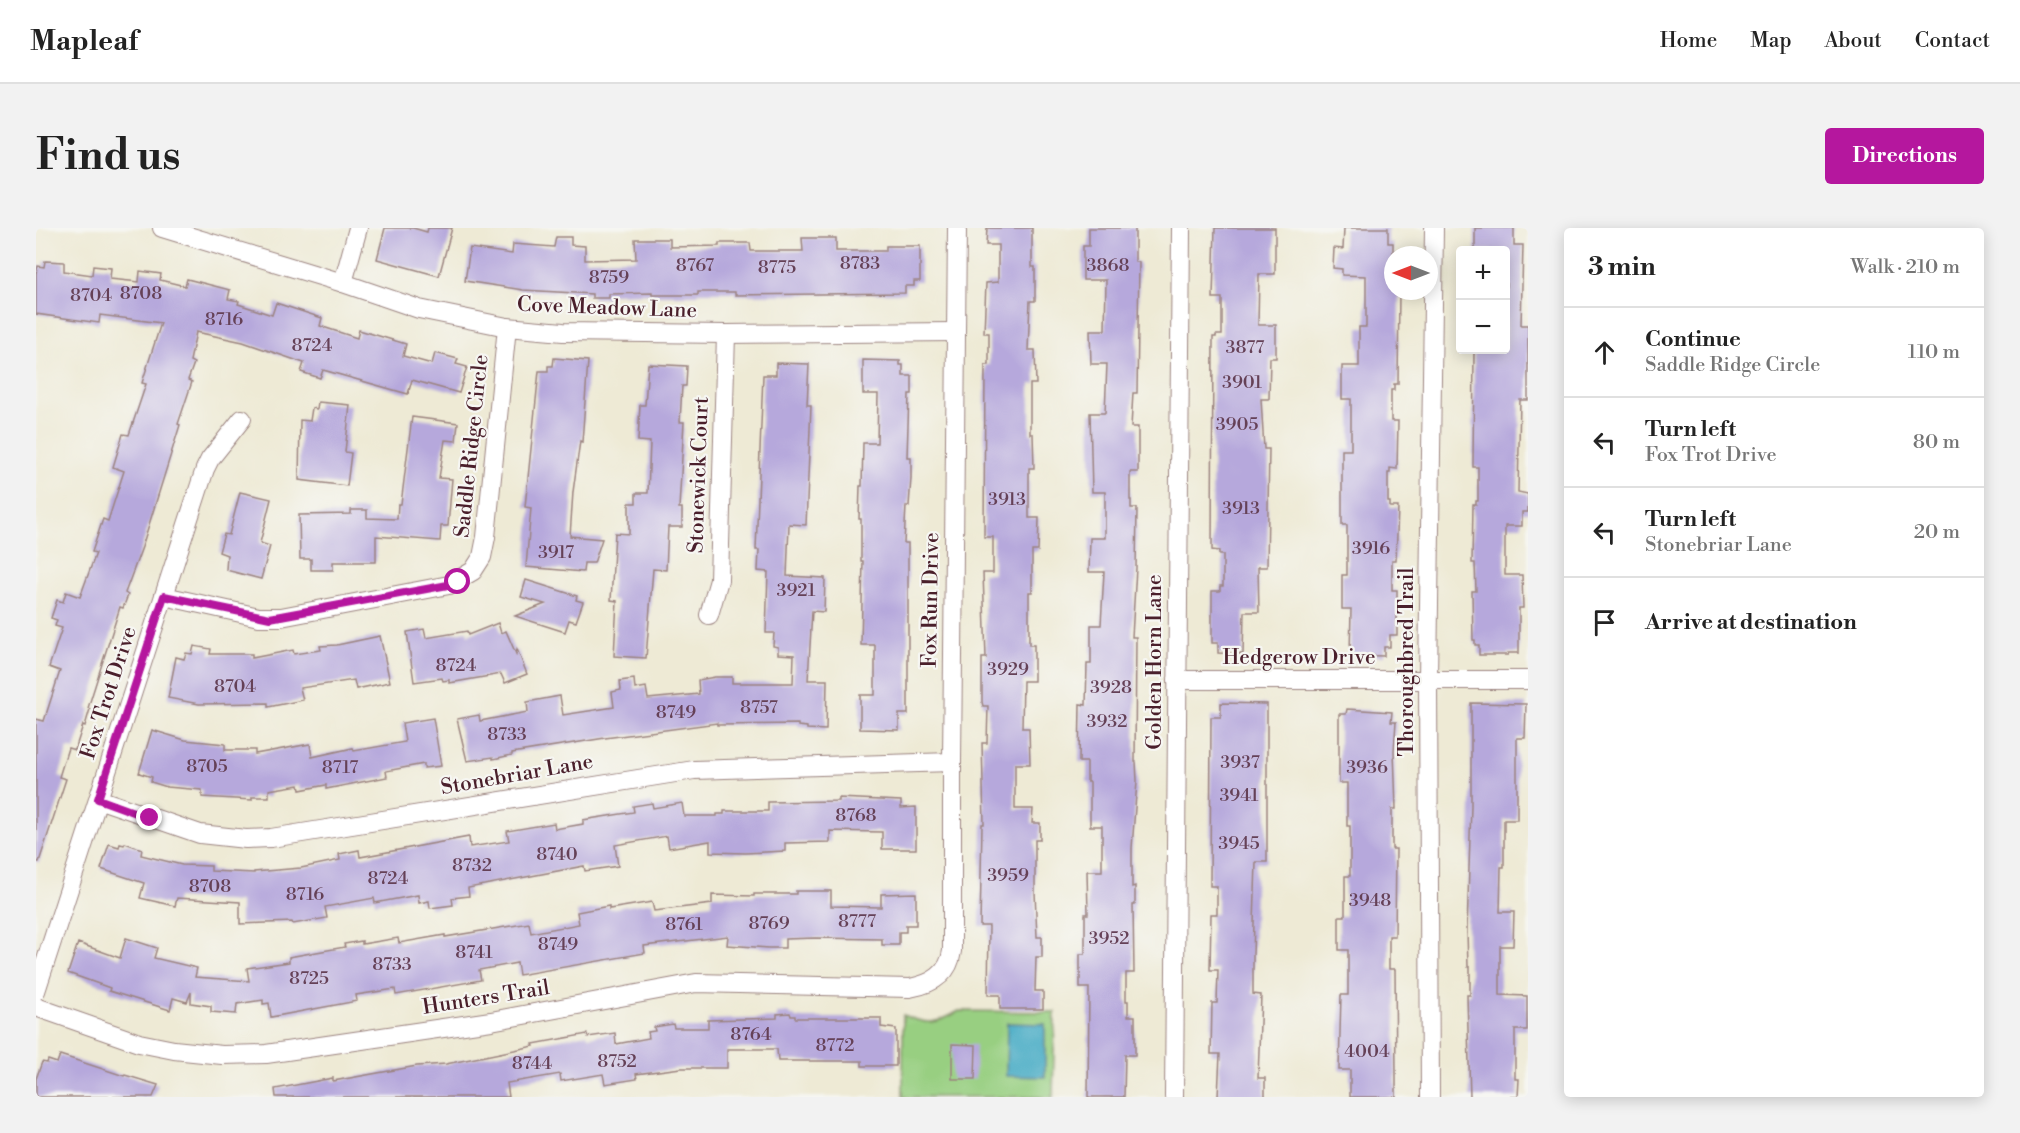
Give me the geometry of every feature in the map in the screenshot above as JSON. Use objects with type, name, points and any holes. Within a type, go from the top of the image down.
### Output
[{"type":"street","name":"Cove Meadow Lane","points":[[162,228],[343,283],[419,309],[507,327],[563,332],[726,334],[956,332]]},
{"type":"street","points":[[343,283],[358,228]]},
{"type":"street","name":"Fox Run Drive","points":[[945,971],[951,960],[952,951],[957,228]]},
{"type":"street","name":"Golden Horn Lane","points":[[1174,1097],[1181,228]]},
{"type":"street","name":"Thoroughbred Trail","points":[[1430,1097],[1428,680],[1434,228]]},
{"type":"street","name":"Saddle Ridge Circle","points":[[164,596],[259,617],[281,617],[448,585],[473,571],[482,557],[486,537],[507,327]]},
{"type":"street","name":"Stonewick Court","points":[[709,615],[719,580],[726,334]]},
{"type":"street","name":"Fox Trot Drive","points":[[36,991],[205,469],[210,459],[242,418]]},
{"type":"street","name":"Hedgerow Drive","points":[[1178,680],[1528,680]]},
{"type":"street","name":"Stonebriar Lane","points":[[98,799],[200,834],[246,839],[694,770],[952,762]]},
{"type":"street","name":"Hunters Trail","points":[[36,1007],[140,1043],[174,1050],[222,1055],[266,1054],[491,1021],[696,983],[910,988],[933,981],[945,971]]},
{"type":"green space","points":[[959,1011],[1055,1012],[1053,1097],[903,1097],[903,1015],[918,1021],[931,1022],[944,1019]]},
{"type":"water","points":[[1007,1023],[1045,1024],[1045,1077],[1006,1076]]},
{"type":"building","points":[[385,228],[413,228],[427,232],[428,228],[452,228],[439,276],[377,259]]},
{"type":"building","points":[[987,228],[1032,228],[1032,267],[1035,267],[1035,301],[1030,301],[1028,350],[1035,350],[1036,384],[1030,384],[1030,434],[1033,434],[1034,468],[1029,468],[1029,518],[1039,518],[1038,551],[1032,551],[1032,592],[1029,592],[1029,645],[1034,645],[1034,681],[1023,681],[1022,728],[1029,728],[1030,764],[1015,764],[1015,809],[1033,809],[1032,823],[1040,823],[1040,840],[1035,840],[1035,892],[1037,937],[1042,937],[1042,957],[1036,957],[1035,991],[1043,991],[1043,1009],[1000,1009],[1000,995],[988,995],[989,926],[980,926],[982,824],[984,824],[982,743],[987,743],[988,706],[983,706],[982,702],[982,658],[986,658],[983,573],[993,573],[993,537],[984,537],[985,365],[989,365],[989,333],[984,333],[986,283],[998,282],[998,245],[986,245]]},
{"type":"building","points":[[1089,228],[1135,228],[1135,262],[1139,262],[1137,393],[1133,393],[1131,427],[1138,427],[1138,472],[1130,472],[1131,508],[1137,508],[1132,637],[1136,637],[1135,762],[1137,781],[1132,848],[1132,887],[1135,886],[1134,973],[1126,973],[1128,1016],[1135,1016],[1135,1055],[1125,1055],[1124,1097],[1088,1097],[1089,988],[1080,988],[1080,954],[1085,954],[1085,914],[1088,914],[1087,871],[1102,871],[1102,826],[1090,826],[1090,782],[1087,782],[1087,762],[1079,762],[1080,704],[1086,705],[1087,664],[1091,664],[1091,625],[1101,625],[1104,572],[1089,572],[1090,538],[1105,538],[1105,492],[1092,492],[1090,413],[1105,413],[1107,364],[1091,364],[1090,330],[1105,330],[1106,280],[1083,280],[1083,246],[1089,246]]},
{"type":"building","points":[[1215,228],[1275,228],[1275,274],[1259,274],[1258,325],[1276,325],[1276,358],[1270,358],[1269,399],[1261,399],[1264,449],[1269,449],[1267,567],[1258,567],[1259,612],[1244,612],[1243,654],[1218,653],[1218,643],[1212,643],[1212,591],[1220,591],[1220,586],[1223,586],[1223,555],[1219,555],[1219,551],[1212,550],[1213,337],[1222,335],[1222,298],[1213,298]]},
{"type":"building","points":[[1344,228],[1388,228],[1388,243],[1393,243],[1393,246],[1384,246],[1384,300],[1399,300],[1398,384],[1394,384],[1394,390],[1391,390],[1391,421],[1398,421],[1397,469],[1390,468],[1390,473],[1388,473],[1388,502],[1390,502],[1390,507],[1398,507],[1396,560],[1392,560],[1392,590],[1397,590],[1397,635],[1390,635],[1390,647],[1384,647],[1384,656],[1350,655],[1351,609],[1342,609],[1342,575],[1347,575],[1347,525],[1342,525],[1342,450],[1351,450],[1351,399],[1342,399],[1342,366],[1359,366],[1359,327],[1366,327],[1366,276],[1342,275],[1342,269],[1333,268],[1334,248],[1343,249]]},
{"type":"building","points":[[1475,228],[1514,228],[1514,245],[1523,245],[1521,325],[1528,325],[1528,400],[1520,400],[1518,492],[1528,494],[1528,512],[1522,512],[1522,526],[1505,526],[1505,575],[1522,575],[1523,608],[1519,608],[1519,653],[1508,653],[1508,655],[1479,655],[1479,645],[1475,645],[1475,640],[1473,640],[1472,591],[1476,591],[1475,563],[1472,563],[1473,504],[1478,501],[1478,467],[1473,467],[1474,354],[1510,354],[1510,246],[1475,246]]},
{"type":"building","points":[[556,237],[571,237],[571,245],[585,246],[585,260],[636,259],[635,239],[670,239],[670,247],[750,243],[751,251],[803,251],[802,238],[836,238],[836,251],[886,251],[886,246],[920,246],[920,281],[914,281],[914,286],[905,286],[905,293],[735,295],[735,292],[698,292],[698,295],[609,294],[609,298],[592,298],[592,294],[523,290],[465,281],[470,248],[512,254],[513,244],[554,247]]},
{"type":"building","points":[[45,261],[64,262],[64,271],[92,275],[93,266],[111,268],[110,279],[139,282],[140,271],[161,274],[160,280],[185,286],[187,279],[230,290],[228,299],[239,301],[238,304],[272,315],[276,303],[322,318],[320,326],[357,338],[359,330],[406,344],[403,356],[432,364],[435,353],[458,359],[456,364],[467,367],[459,393],[412,380],[408,394],[323,370],[320,378],[301,372],[304,363],[243,342],[196,332],[190,361],[194,363],[188,380],[192,382],[178,424],[180,425],[142,547],[125,593],[128,595],[123,608],[120,607],[88,708],[90,709],[85,726],[83,725],[75,750],[68,748],[59,777],[66,779],[39,862],[36,862],[36,719],[44,721],[60,671],[49,667],[62,628],[55,626],[57,620],[51,618],[57,600],[63,602],[66,592],[80,597],[96,553],[92,552],[103,519],[108,521],[124,471],[113,467],[123,434],[129,435],[146,384],[142,383],[161,323],[100,315],[99,323],[36,314],[36,273],[38,266],[44,267]]},
{"type":"building","points":[[554,358],[588,361],[582,442],[580,441],[573,492],[570,536],[602,539],[594,563],[584,563],[583,572],[526,567],[531,508],[525,507],[539,371],[548,371],[548,366],[553,366]]},
{"type":"building","points":[[863,360],[900,361],[900,365],[903,365],[903,376],[912,376],[912,394],[909,394],[907,457],[911,457],[911,478],[909,506],[906,506],[904,543],[908,543],[908,714],[899,714],[899,730],[860,729],[860,695],[875,695],[875,645],[861,645],[863,561],[861,561],[861,519],[859,519],[863,443],[877,443],[878,394],[863,394]]},
{"type":"building","points":[[776,363],[809,364],[807,405],[811,405],[806,525],[789,524],[787,576],[825,578],[824,612],[812,611],[808,680],[827,680],[826,730],[807,729],[798,724],[717,725],[717,723],[605,738],[512,753],[512,755],[493,759],[493,757],[467,761],[457,719],[479,715],[480,721],[528,712],[527,702],[560,696],[563,715],[614,707],[612,692],[621,690],[620,681],[634,679],[635,689],[646,687],[648,699],[699,694],[698,680],[715,677],[732,677],[732,683],[793,683],[794,655],[778,654],[778,647],[773,646],[774,633],[766,633],[768,572],[758,571],[759,550],[756,550],[763,375],[776,375]]},
{"type":"building","points":[[648,364],[687,366],[686,386],[682,386],[680,422],[684,422],[679,508],[682,508],[682,527],[668,527],[666,570],[653,569],[646,658],[614,656],[617,601],[611,600],[615,533],[629,534],[629,503],[636,503],[636,493],[648,493],[650,442],[638,441],[640,405],[645,405]]},
{"type":"building","points":[[318,402],[350,405],[345,452],[351,453],[347,486],[299,480],[300,420],[310,421],[312,408],[317,409]]},
{"type":"building","points":[[412,417],[458,423],[456,441],[445,440],[439,478],[452,479],[448,526],[441,526],[440,541],[376,536],[376,562],[333,562],[333,570],[311,570],[311,559],[300,559],[299,515],[351,514],[351,510],[367,510],[367,518],[397,519]]},
{"type":"building","points":[[240,492],[271,499],[260,543],[270,546],[261,579],[226,570],[227,555],[219,552],[224,534],[229,535]]},
{"type":"building","points":[[526,580],[577,596],[576,600],[583,602],[576,622],[569,620],[565,632],[515,616],[545,604],[521,597]]},
{"type":"building","points":[[498,623],[501,633],[506,631],[516,654],[517,649],[527,674],[505,683],[501,674],[449,683],[449,680],[443,681],[442,678],[414,682],[407,632],[424,629],[426,638],[467,631],[468,635]]},
{"type":"building","points":[[380,636],[390,682],[356,689],[354,680],[300,688],[303,700],[268,707],[268,703],[199,704],[168,698],[176,657],[184,659],[186,653],[192,654],[194,646],[211,649],[210,654],[252,654],[252,658],[293,650],[294,654],[321,650],[320,646],[337,645]]},
{"type":"building","points":[[1221,703],[1267,704],[1267,862],[1256,862],[1253,954],[1253,994],[1261,995],[1258,1078],[1265,1078],[1265,1097],[1218,1097],[1220,1054],[1211,1054],[1212,1003],[1217,1003],[1218,970],[1210,970],[1211,914],[1217,914],[1217,886],[1210,886],[1211,717],[1221,717]]},
{"type":"building","points":[[1471,703],[1526,704],[1525,738],[1517,738],[1517,820],[1504,820],[1504,867],[1501,867],[1500,912],[1514,912],[1513,946],[1500,946],[1500,995],[1527,996],[1527,1030],[1515,1030],[1515,1079],[1519,1079],[1518,1097],[1470,1097],[1467,995],[1470,995],[1470,967],[1468,967],[1467,931],[1471,806]]},
{"type":"building","points":[[1347,709],[1392,712],[1391,722],[1396,722],[1394,751],[1396,809],[1392,809],[1392,849],[1396,849],[1395,936],[1389,936],[1389,969],[1395,969],[1396,1097],[1350,1097],[1350,1070],[1339,1070],[1341,995],[1348,995],[1348,950],[1339,950],[1339,916],[1345,916],[1345,876],[1350,876],[1350,826],[1347,826],[1347,783],[1339,783],[1339,714],[1346,714]]},
{"type":"building","points":[[433,718],[441,766],[424,768],[424,764],[386,771],[387,777],[326,789],[326,785],[300,790],[299,785],[269,790],[269,797],[252,797],[252,800],[202,797],[202,790],[167,787],[151,782],[152,777],[139,773],[152,730],[185,740],[225,744],[225,750],[255,750],[255,754],[310,744],[312,757],[353,748],[354,751],[405,742],[402,723]]},
{"type":"building","points":[[839,798],[901,801],[901,808],[916,807],[916,849],[882,849],[882,832],[830,831],[830,842],[785,843],[785,851],[745,853],[710,852],[710,841],[669,848],[667,836],[615,845],[618,866],[585,871],[584,866],[468,888],[469,896],[452,898],[453,905],[430,908],[429,901],[419,903],[418,895],[375,903],[374,898],[325,907],[327,918],[293,924],[292,922],[240,924],[240,902],[177,898],[175,906],[140,898],[144,883],[101,869],[109,844],[119,847],[120,844],[125,843],[142,849],[141,855],[182,865],[211,866],[211,871],[254,873],[301,868],[340,860],[339,854],[359,850],[360,857],[469,837],[470,847],[509,841],[507,831],[554,823],[555,829],[583,824],[583,820],[634,812],[633,806],[652,803],[653,808],[682,803],[684,816],[717,816],[717,814],[724,814],[724,811],[768,811],[768,802],[839,801]]},
{"type":"building","points":[[796,891],[831,891],[831,906],[881,907],[881,894],[916,893],[916,925],[906,925],[906,932],[899,932],[899,945],[882,945],[882,939],[815,938],[785,939],[785,948],[769,948],[727,945],[728,936],[644,946],[645,953],[519,975],[517,963],[479,970],[481,980],[396,995],[395,989],[356,995],[357,1001],[271,1017],[269,1003],[263,1004],[263,1000],[237,1004],[236,1014],[211,1012],[211,1006],[191,1003],[191,992],[187,1002],[173,998],[170,1010],[109,991],[110,988],[68,973],[78,943],[120,958],[126,938],[157,948],[154,958],[197,968],[195,977],[249,981],[247,968],[289,962],[289,957],[345,947],[344,944],[362,941],[362,944],[398,938],[399,943],[529,923],[531,933],[579,924],[577,912],[609,906],[609,909],[652,902],[654,911],[712,904],[712,895],[796,894]]},
{"type":"building","points":[[790,1013],[795,1018],[881,1018],[881,1027],[896,1029],[896,1066],[862,1066],[862,1061],[778,1061],[777,1049],[727,1049],[727,1068],[681,1068],[636,1074],[637,1079],[605,1084],[603,1074],[561,1081],[560,1074],[507,1083],[509,1097],[276,1097],[275,1089],[333,1078],[333,1081],[417,1066],[446,1064],[587,1034],[588,1037],[615,1033],[616,1044],[649,1038],[648,1032],[655,1031],[654,1027],[673,1024],[674,1028],[708,1028],[708,1020],[777,1018],[777,1014]]},
{"type":"building","points":[[952,1044],[976,1045],[975,1079],[952,1079]]},
{"type":"building","points":[[60,1055],[158,1085],[153,1097],[36,1097],[36,1079],[42,1062],[47,1063],[48,1060],[57,1063]]},
{"type":"route","points":[[150,818],[98,799],[164,596],[270,618],[458,582]]}]
